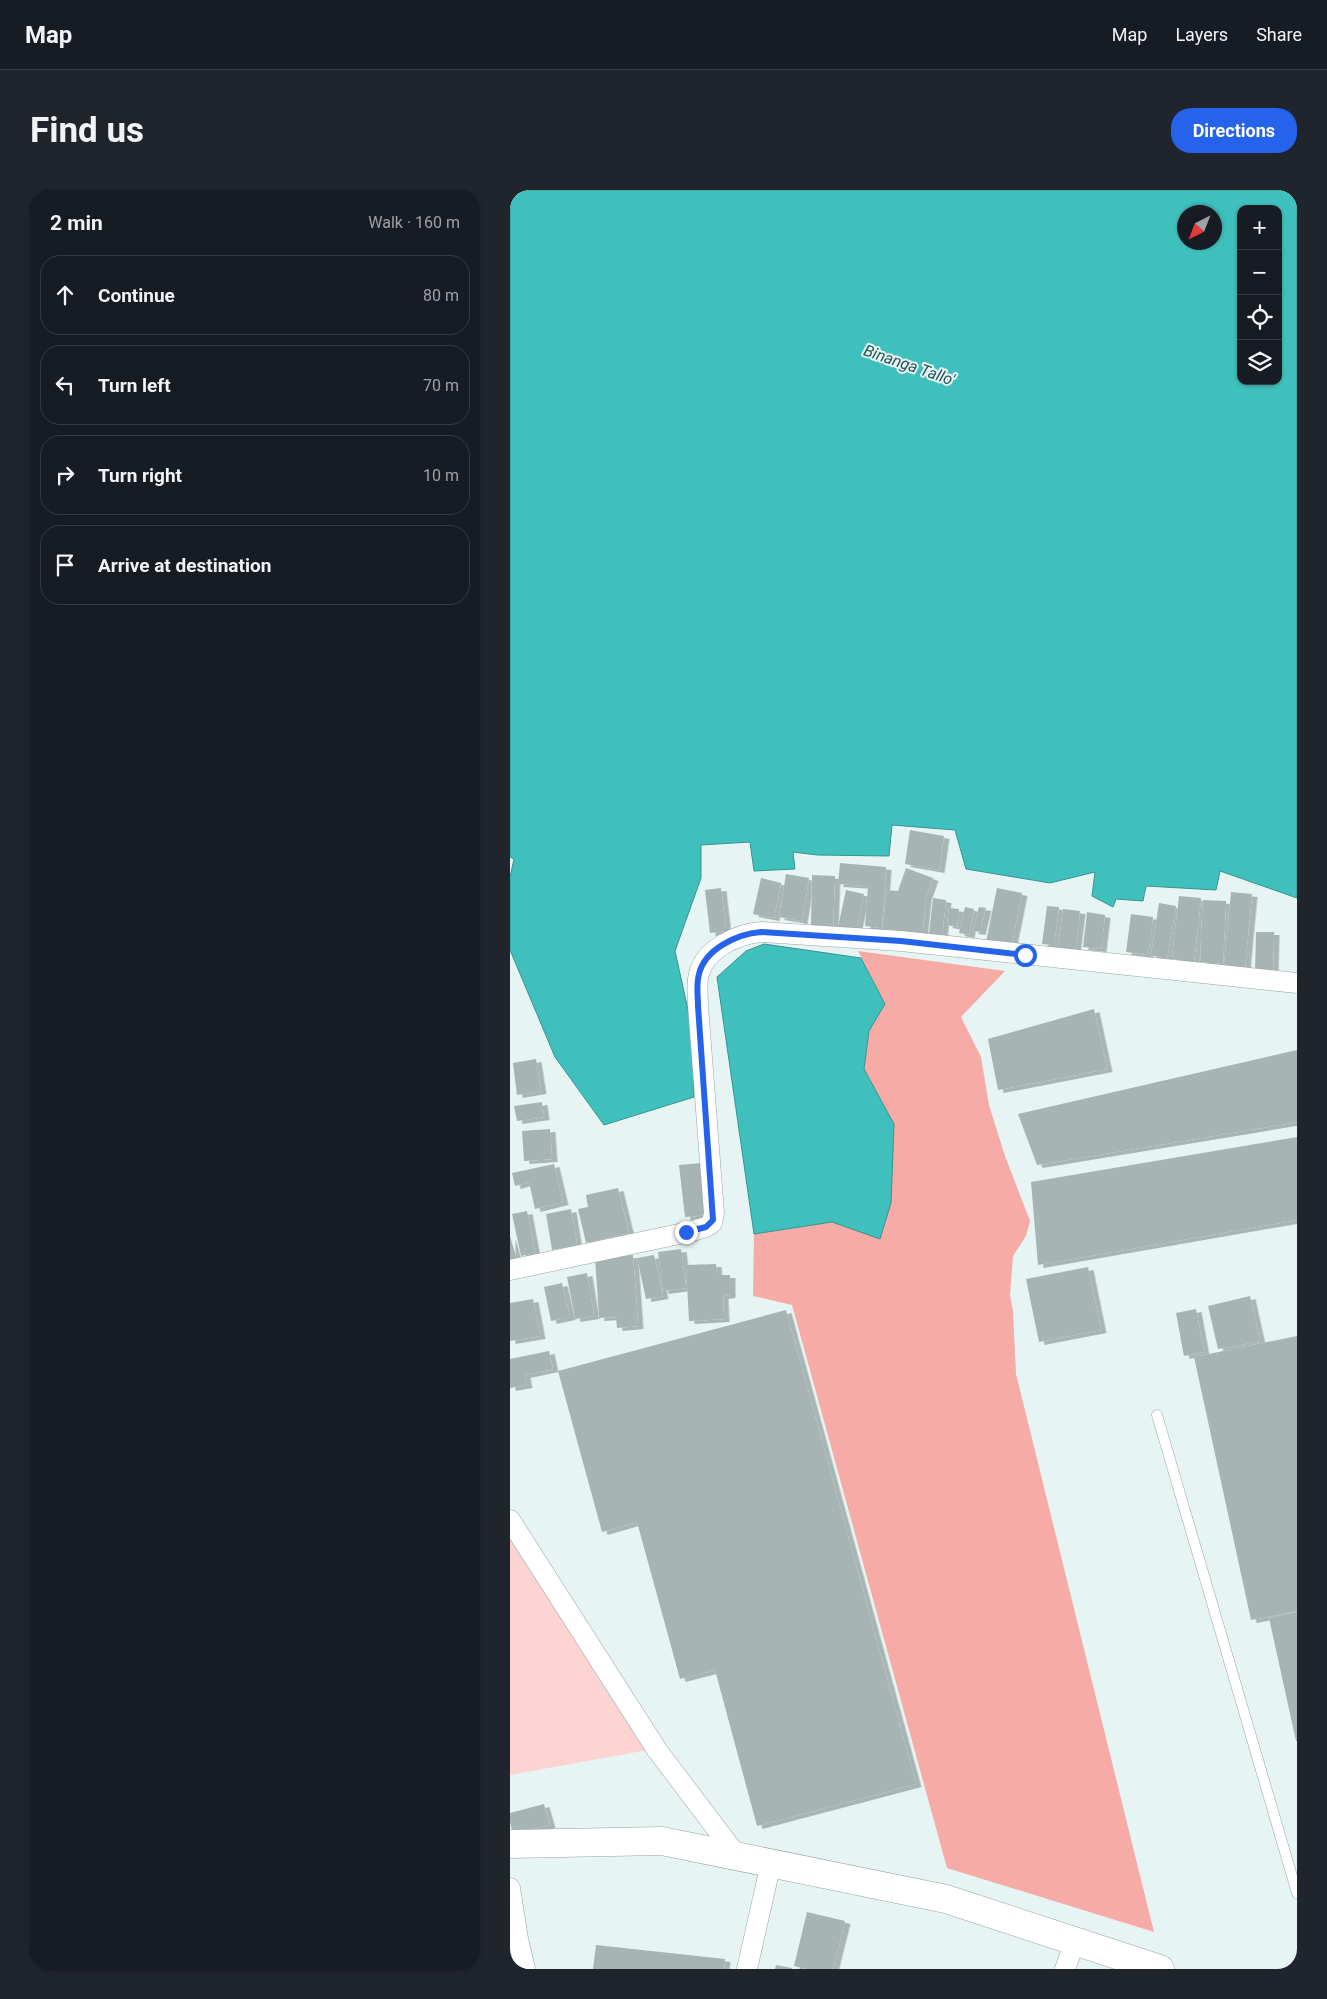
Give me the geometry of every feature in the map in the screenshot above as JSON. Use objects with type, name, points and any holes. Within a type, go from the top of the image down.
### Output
[{"type":"street","points":[[510,1270],[693,1231],[712,1223],[714,1213],[698,1006],[698,978],[703,963],[714,951],[742,936],[761,932],[901,941],[1297,983]]},
{"type":"street","points":[[510,1520],[657,1750],[736,1856]]},
{"type":"street","points":[[510,1844],[662,1841],[946,1899],[1160,1969]]},
{"type":"street","points":[[748,1969],[770,1863]]},
{"type":"street","points":[[510,1888],[525,1969]]},
{"type":"street","points":[[1065,1969],[1075,1941]]},
{"type":"lane","points":[[1157,1414],[1297,1893]]},
{"type":"shaded area","points":[[858,951],[1005,971],[961,1017],[981,1057],[989,1105],[1005,1156],[1030,1221],[1026,1236],[1013,1256],[1010,1295],[1013,1311],[1016,1374],[1154,1932],[947,1868],[792,1305],[753,1296],[754,1234],[832,1222],[880,1238],[894,1124],[864,1069],[869,1031],[885,1004]]},
{"type":"shaded area","points":[[510,1527],[648,1750],[510,1775]]},
{"type":"water","name":"Binanga Tallo'","points":[[510,190],[1297,190],[1297,898],[1220,871],[1216,890],[1146,886],[1143,901],[1116,899],[1113,907],[1092,896],[1095,872],[1050,883],[966,869],[955,830],[892,825],[889,856],[817,855],[793,852],[795,869],[754,871],[750,842],[701,845],[701,878],[675,951],[692,1028],[694,1097],[604,1125],[555,1057],[510,950],[510,877],[514,859],[510,857]]},
{"type":"water","points":[[764,944],[861,958],[885,1004],[869,1031],[864,1069],[894,1124],[891,1203],[880,1239],[832,1222],[754,1234],[717,977],[746,951]]},
{"type":"building","points":[[910,830],[944,836],[939,870],[905,864]]},
{"type":"building","points":[[840,863],[886,867],[882,928],[865,926],[868,886],[838,884]]},
{"type":"building","points":[[906,868],[933,878],[926,898],[922,938],[882,933],[887,890],[898,891]]},
{"type":"building","points":[[786,874],[809,878],[802,921],[779,917]]},
{"type":"building","points":[[812,875],[835,876],[833,926],[811,925]]},
{"type":"building","points":[[761,878],[781,883],[774,918],[753,914]]},
{"type":"building","points":[[721,888],[726,931],[710,933],[705,890]]},
{"type":"building","points":[[997,888],[1022,893],[1011,948],[986,942]]},
{"type":"building","points":[[846,890],[864,894],[856,931],[838,927]]},
{"type":"building","points":[[1231,892],[1252,894],[1245,968],[1224,966]]},
{"type":"building","points":[[1179,896],[1201,898],[1194,962],[1172,959]]},
{"type":"building","points":[[933,898],[946,900],[942,936],[929,934]]},
{"type":"building","points":[[1203,900],[1226,901],[1223,964],[1200,962]]},
{"type":"building","points":[[1159,903],[1176,906],[1167,959],[1151,955]]},
{"type":"building","points":[[1047,906],[1059,907],[1054,945],[1042,944]]},
{"type":"building","points":[[965,907],[974,909],[969,935],[959,933]]},
{"type":"building","points":[[979,907],[986,908],[980,932],[973,931]]},
{"type":"building","points":[[949,908],[959,909],[957,927],[947,925]]},
{"type":"building","points":[[1063,909],[1080,911],[1075,952],[1058,950]]},
{"type":"building","points":[[1087,912],[1105,915],[1101,949],[1083,947]]},
{"type":"building","points":[[1131,914],[1153,917],[1148,955],[1126,952]]},
{"type":"building","points":[[1256,932],[1274,932],[1273,971],[1255,971]]},
{"type":"building","points":[[1094,1009],[1107,1069],[998,1090],[988,1039]]},
{"type":"building","points":[[1297,1050],[1297,1122],[1037,1165],[1018,1114]]},
{"type":"building","points":[[536,1059],[541,1091],[517,1095],[513,1063]]},
{"type":"building","points":[[542,1102],[544,1117],[517,1121],[514,1106]]},
{"type":"building","points":[[550,1129],[552,1159],[524,1161],[522,1131]]},
{"type":"building","points":[[1297,1137],[1297,1220],[1038,1265],[1031,1182]]},
{"type":"building","points":[[702,1163],[708,1215],[685,1217],[679,1165]]},
{"type":"building","points":[[554,1164],[563,1202],[535,1209],[529,1182],[515,1186],[512,1173]]},
{"type":"building","points":[[618,1188],[629,1233],[586,1243],[578,1209],[588,1207],[586,1195]]},
{"type":"building","points":[[571,1209],[577,1245],[552,1250],[546,1214]]},
{"type":"building","points":[[527,1211],[535,1253],[521,1256],[512,1214]]},
{"type":"building","points":[[510,1236],[517,1260],[510,1262]]},
{"type":"building","points":[[681,1249],[686,1288],[663,1291],[658,1252]]},
{"type":"building","points":[[633,1255],[638,1326],[617,1328],[616,1317],[599,1318],[595,1257]]},
{"type":"building","points":[[654,1255],[663,1296],[646,1299],[637,1258]]},
{"type":"building","points":[[716,1264],[717,1275],[730,1275],[730,1295],[723,1296],[724,1319],[689,1321],[686,1265]]},
{"type":"building","points":[[1088,1267],[1101,1330],[1039,1342],[1026,1279]]},
{"type":"building","points":[[587,1273],[594,1316],[575,1319],[567,1277]]},
{"type":"building","points":[[562,1283],[570,1317],[551,1321],[544,1287]]},
{"type":"building","points":[[1250,1296],[1260,1341],[1218,1349],[1208,1306]]},
{"type":"building","points":[[533,1299],[540,1336],[510,1341],[510,1303]]},
{"type":"building","points":[[1196,1309],[1204,1352],[1184,1356],[1176,1313]]},
{"type":"building","points":[[786,1310],[916,1784],[757,1826],[715,1670],[680,1679],[637,1522],[602,1532],[558,1371]]},
{"type":"building","points":[[1297,1336],[1297,1611],[1251,1620],[1194,1357]]},
{"type":"building","points":[[549,1351],[553,1369],[525,1375],[527,1385],[510,1388],[510,1359]]},
{"type":"building","points":[[1297,1612],[1297,1741],[1296,1741],[1269,1618]]},
{"type":"building","points":[[544,1804],[550,1825],[513,1834],[510,1813]]},
{"type":"building","points":[[807,1912],[845,1921],[833,1969],[807,1969],[794,1966]]},
{"type":"building","points":[[596,1945],[725,1959],[724,1969],[593,1969]]},
{"type":"building","points":[[776,1965],[792,1968],[792,1969],[775,1969]]},
{"type":"route","points":[[686,1232],[710,1225],[714,1213],[698,1006],[698,978],[703,963],[714,951],[742,936],[761,932],[901,941],[1025,955]]}]
